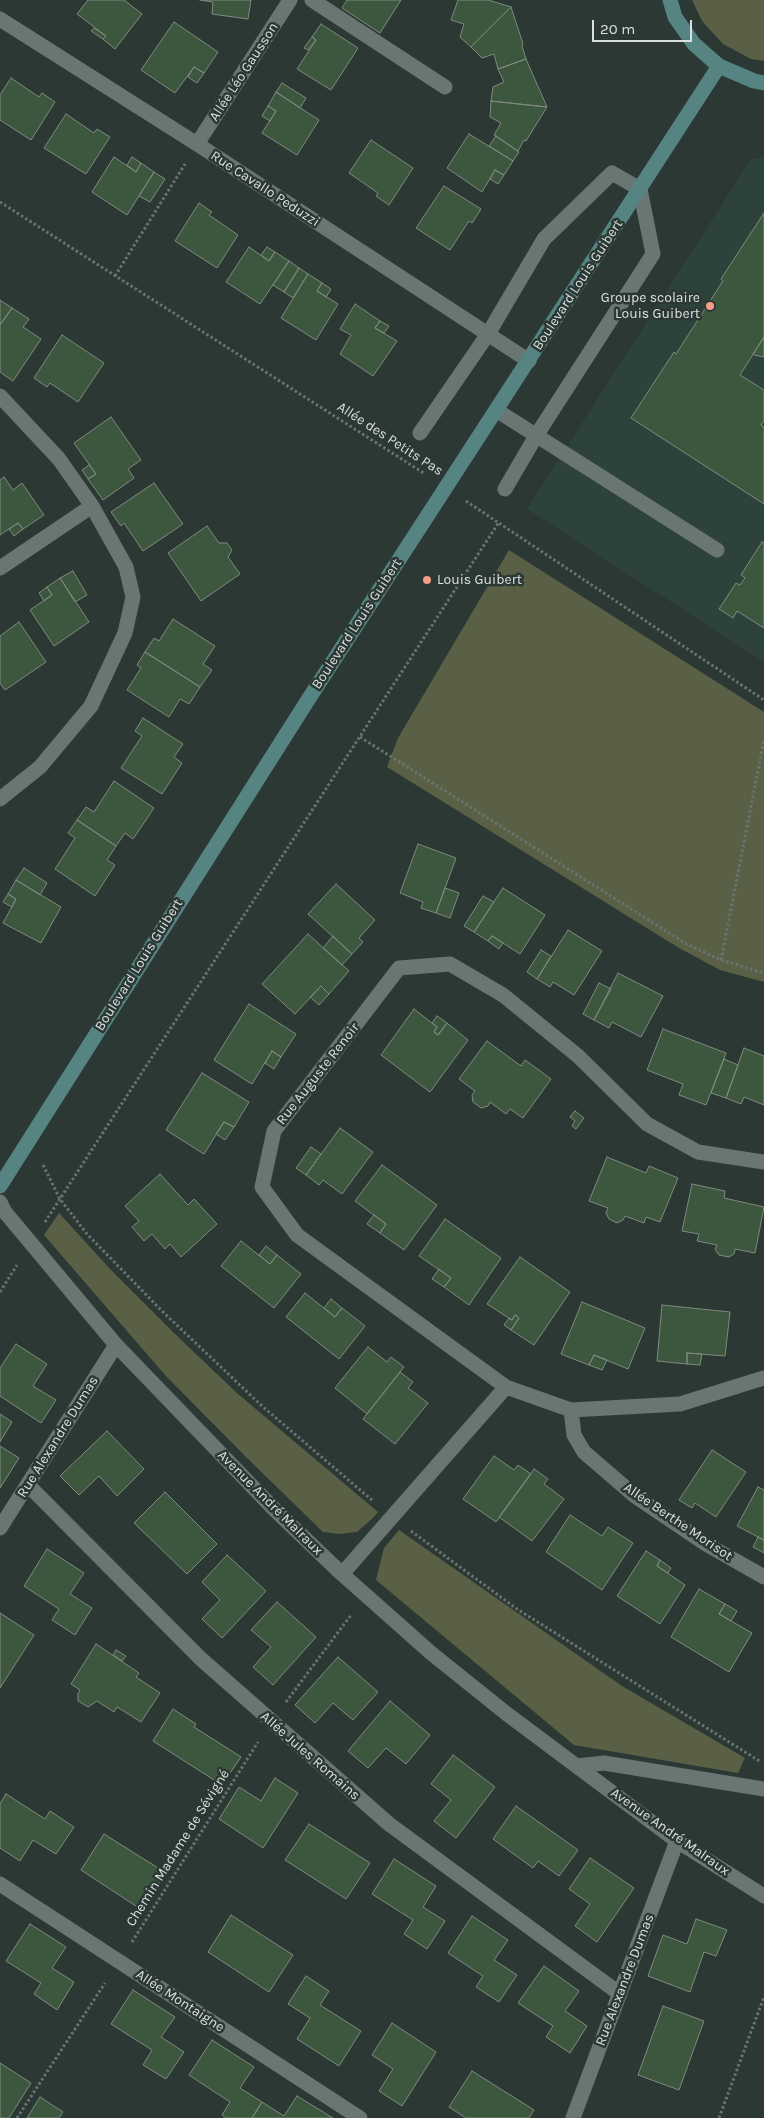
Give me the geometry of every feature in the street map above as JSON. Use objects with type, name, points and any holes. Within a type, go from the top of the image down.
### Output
[{"type":"street","name":"Allée Léo Gausson","points":[[197,144],[290,0]]},
{"type":"street","points":[[312,0],[445,87]]},
{"type":"street","points":[[670,0],[676,17],[694,44],[719,66],[754,82],[764,82]]},
{"type":"street","name":"Rue Cavallo Peduzzi","points":[[0,19],[197,144],[528,361]]},
{"type":"street","name":"Boulevard Louis Guibert","points":[[0,1186],[25,1144],[496,410],[719,66]]},
{"type":"street","points":[[420,433],[488,334],[544,239],[612,173],[640,189],[653,254],[536,436],[505,489]]},
{"type":"street","points":[[0,396],[59,459],[92,506],[126,567],[133,598],[125,633],[91,706],[40,768],[0,799]]},
{"type":"street","points":[[496,410],[717,550]]},
{"type":"street","points":[[0,568],[92,506]]},
{"type":"street","name":"Rue Auguste Renoir","points":[[764,1162],[698,1152],[647,1124],[578,1056],[503,995],[450,964],[399,968],[274,1131],[262,1186],[297,1236],[506,1387],[571,1410],[680,1404],[764,1378]]},
{"type":"street","name":"Avenue André Malraux","points":[[0,1202],[5,1212],[116,1345],[274,1510],[365,1595],[431,1653],[577,1766],[677,1841],[764,1896]]},
{"type":"street","name":"Rue Alexandre Dumas","points":[[0,1528],[116,1345]]},
{"type":"street","points":[[342,1574],[506,1387]]},
{"type":"street","name":"Allée Berthe Morisot","points":[[571,1410],[574,1435],[584,1452],[635,1496],[706,1544],[764,1577]]},
{"type":"street","name":"Allée Jules Romains","points":[[28,1486],[201,1659],[389,1824],[620,1994]]},
{"type":"street","name":"Avenue André Malraux","points":[[577,1766],[604,1763],[764,1789]]},
{"type":"street","name":"Rue Alexandre Dumas","points":[[573,2118],[677,1841]]},
{"type":"street","name":"Allée Montaigne","points":[[0,1884],[360,2118]]},
{"type":"path","points":[[116,276],[197,144]]},
{"type":"path","name":"Allée des Petits Pas","points":[[0,202],[499,522],[764,700]]},
{"type":"path","points":[[0,1292],[499,522]]},
{"type":"path","points":[[360,737],[688,945],[721,960],[764,973]]},
{"type":"path","points":[[721,960],[764,740]]},
{"type":"path","points":[[25,1144],[41,1161],[60,1200],[87,1234],[162,1311],[262,1406],[392,1517],[517,1609],[764,1764]]},
{"type":"path","name":"Chemin Madame de Sévigné","points":[[17,2118],[119,1962],[271,1722],[365,1595]]},
{"type":"path","points":[[719,2118],[764,1997]]},
{"type":"shaded area","name":"Groupe scolaire Louis Guibert","points":[[764,158],[764,662],[527,509],[751,159]]},
{"type":"green space","points":[[692,0],[764,0],[764,61],[751,59],[723,44],[702,21]]},
{"type":"green space","points":[[509,550],[764,712],[764,982],[720,970],[679,948],[387,767],[398,738]]},
{"type":"green space","points":[[59,1213],[111,1270],[175,1334],[238,1394],[378,1512],[374,1517],[357,1532],[339,1534],[323,1532],[165,1375],[44,1235]]},
{"type":"green space","points":[[399,1530],[622,1686],[745,1758],[738,1773],[574,1745],[376,1580],[384,1548]]},
{"type":"building","points":[[88,0],[124,0],[142,14],[115,49],[103,39],[106,36],[77,14]]},
{"type":"building","points":[[200,0],[251,0],[248,19],[212,14],[213,2]]},
{"type":"building","points":[[347,0],[401,0],[380,33],[342,8]]},
{"type":"building","points":[[458,0],[488,0],[511,7],[471,47],[460,37],[464,24],[451,20]]},
{"type":"building","points":[[511,7],[526,59],[498,69],[494,54],[482,58],[471,47]]},
{"type":"building","points":[[174,22],[218,52],[204,73],[194,67],[175,93],[141,70]]},
{"type":"building","points":[[321,24],[358,48],[331,90],[297,69],[316,40],[312,37]]},
{"type":"building","points":[[94,28],[106,36],[103,39],[91,31]]},
{"type":"building","points":[[312,37],[316,40],[308,50],[304,48]]},
{"type":"building","points":[[526,59],[547,107],[491,101],[493,87],[504,82],[498,69]]},
{"type":"building","points":[[194,67],[204,73],[197,83],[188,77]]},
{"type":"building","points":[[11,78],[39,97],[42,93],[55,102],[31,140],[0,120],[0,95]]},
{"type":"building","points":[[282,83],[306,98],[300,108],[276,92]]},
{"type":"building","points":[[276,92],[319,120],[297,155],[262,133],[276,111],[268,106]]},
{"type":"building","points":[[491,101],[547,107],[518,151],[494,135],[501,123],[490,117]]},
{"type":"building","points":[[268,106],[276,111],[270,121],[262,116]]},
{"type":"building","points":[[66,114],[94,133],[97,129],[110,137],[86,174],[44,148]]},
{"type":"building","points":[[469,134],[513,161],[504,175],[495,170],[482,192],[447,168]]},
{"type":"building","points":[[496,136],[519,152],[513,161],[489,146]]},
{"type":"building","points":[[371,140],[413,168],[389,205],[376,196],[378,193],[349,173]]},
{"type":"building","points":[[114,157],[136,172],[141,163],[154,172],[127,215],[92,192]]},
{"type":"building","points":[[132,157],[141,163],[136,172],[127,165]]},
{"type":"building","points":[[495,170],[504,175],[498,184],[490,179]]},
{"type":"building","points":[[154,172],[165,179],[150,202],[139,196]]},
{"type":"building","points":[[444,186],[481,209],[472,223],[469,221],[450,250],[416,228]]},
{"type":"building","points":[[199,203],[212,212],[209,215],[238,235],[217,268],[175,241]]},
{"type":"building","points":[[764,213],[764,337],[740,375],[764,390],[764,421],[761,425],[764,427],[764,504],[631,418],[674,352],[676,354],[723,281],[721,279]]},
{"type":"building","points":[[249,247],[269,261],[275,252],[289,261],[260,304],[226,282]]},
{"type":"building","points":[[267,247],[275,252],[269,261],[261,255]]},
{"type":"building","points":[[289,261],[299,268],[284,292],[273,285]]},
{"type":"building","points":[[299,268],[308,274],[293,298],[284,292]]},
{"type":"building","points":[[308,274],[322,283],[317,291],[338,304],[316,340],[281,318]]},
{"type":"building","points":[[322,283],[331,289],[326,297],[317,291]]},
{"type":"building","points":[[0,300],[12,308],[0,325]]},
{"type":"building","points":[[355,304],[380,321],[375,328],[397,341],[373,376],[340,354],[351,335],[340,329]]},
{"type":"building","points":[[12,308],[29,319],[23,327],[41,339],[13,381],[0,372],[0,325]]},
{"type":"building","points":[[380,321],[389,326],[384,333],[375,328]]},
{"type":"building","points":[[62,335],[104,363],[78,402],[50,383],[47,387],[34,378]]},
{"type":"building","points":[[764,337],[764,357],[754,355],[753,354]]},
{"type":"building","points":[[111,417],[141,460],[128,469],[134,478],[103,500],[88,479],[96,474],[74,443]]},
{"type":"building","points":[[89,465],[96,474],[88,479],[82,470]]},
{"type":"building","points":[[4,477],[13,490],[22,483],[44,515],[23,529],[18,523],[0,535],[0,480]]},
{"type":"building","points":[[154,483],[183,524],[143,551],[124,523],[121,526],[111,512]]},
{"type":"building","points":[[18,523],[23,529],[14,536],[9,529]]},
{"type":"building","points":[[207,526],[219,543],[227,543],[232,550],[228,557],[240,574],[201,601],[168,553]]},
{"type":"building","points":[[762,542],[764,543],[764,628],[737,611],[733,618],[719,609],[736,583],[740,585],[745,578],[741,575]]},
{"type":"building","points":[[73,571],[87,595],[75,602],[60,578]]},
{"type":"building","points":[[60,578],[89,622],[54,646],[30,610],[52,595],[47,587]]},
{"type":"building","points":[[47,587],[52,595],[44,601],[39,593]]},
{"type":"building","points":[[173,619],[215,646],[203,664],[212,670],[200,687],[145,652],[154,638],[159,641]]},
{"type":"building","points":[[19,622],[46,662],[5,690],[0,683],[0,636]]},
{"type":"building","points":[[145,652],[200,687],[189,704],[180,699],[169,717],[127,690],[141,668],[137,665]]},
{"type":"building","points":[[143,718],[183,744],[174,757],[182,763],[162,794],[121,768],[142,736],[135,731]]},
{"type":"building","points":[[114,781],[154,808],[133,839],[125,833],[116,846],[77,820],[86,807],[94,812]]},
{"type":"building","points":[[77,820],[116,846],[107,860],[115,865],[95,896],[55,869],[75,838],[68,833]]},
{"type":"building","points":[[418,844],[456,858],[436,913],[421,908],[423,902],[400,893]]},
{"type":"building","points":[[24,868],[47,883],[40,895],[16,880]]},
{"type":"building","points":[[16,880],[61,907],[41,943],[3,923],[16,899],[8,894]]},
{"type":"building","points":[[336,884],[375,920],[359,938],[363,942],[352,954],[308,914]]},
{"type":"building","points":[[445,888],[459,893],[450,918],[436,913]]},
{"type":"building","points":[[503,888],[545,915],[520,954],[492,936],[488,941],[474,932]]},
{"type":"building","points":[[8,894],[16,899],[12,907],[3,902]]},
{"type":"building","points":[[483,896],[494,902],[474,932],[464,926]]},
{"type":"building","points":[[568,930],[602,951],[574,995],[553,982],[550,987],[537,979]]},
{"type":"building","points":[[308,934],[349,971],[329,994],[321,986],[295,1014],[262,984]]},
{"type":"building","points":[[333,936],[352,954],[342,965],[323,948]]},
{"type":"building","points":[[492,936],[503,943],[499,949],[488,941]]},
{"type":"building","points":[[541,950],[551,956],[537,979],[527,972]]},
{"type":"building","points":[[618,973],[663,996],[641,1037],[612,1022],[609,1028],[594,1020]]},
{"type":"building","points":[[599,983],[611,989],[594,1020],[583,1014]]},
{"type":"building","points":[[321,986],[329,994],[319,1005],[310,997]]},
{"type":"building","points":[[249,1004],[296,1034],[281,1057],[272,1051],[252,1084],[214,1060]]},
{"type":"building","points":[[414,1009],[437,1027],[434,1032],[438,1035],[447,1023],[468,1040],[430,1092],[381,1055]]},
{"type":"building","points":[[437,1016],[447,1023],[438,1035],[434,1032],[437,1027],[432,1023]]},
{"type":"building","points":[[663,1029],[726,1053],[706,1105],[679,1095],[683,1084],[647,1070]]},
{"type":"building","points":[[487,1041],[521,1066],[525,1060],[551,1079],[523,1118],[510,1109],[506,1114],[490,1102],[488,1106],[481,1108],[473,1102],[472,1095],[475,1091],[459,1079]]},
{"type":"building","points":[[744,1048],[764,1056],[764,1105],[744,1097],[741,1104],[726,1098]]},
{"type":"building","points":[[272,1051],[281,1057],[274,1069],[265,1063]]},
{"type":"building","points":[[724,1059],[738,1065],[726,1098],[711,1093]]},
{"type":"building","points":[[202,1073],[249,1102],[234,1127],[224,1122],[204,1154],[166,1130]]},
{"type":"building","points":[[575,1111],[584,1118],[576,1129],[572,1126],[575,1121],[570,1117]]},
{"type":"building","points":[[224,1122],[234,1127],[225,1140],[216,1134]]},
{"type":"building","points":[[340,1128],[373,1152],[342,1194],[323,1180],[319,1185],[306,1175]]},
{"type":"building","points":[[311,1147],[321,1154],[306,1175],[296,1168]]},
{"type":"building","points":[[607,1157],[646,1173],[649,1166],[678,1178],[660,1222],[646,1217],[644,1223],[625,1216],[623,1220],[617,1223],[609,1219],[606,1213],[608,1208],[589,1201]]},
{"type":"building","points":[[382,1165],[437,1205],[404,1250],[380,1233],[386,1224],[355,1201]]},
{"type":"building","points":[[160,1174],[188,1205],[194,1199],[217,1224],[181,1257],[170,1244],[165,1249],[152,1234],[144,1241],[132,1227],[139,1221],[125,1206]]},
{"type":"building","points":[[692,1184],[725,1191],[724,1198],[764,1207],[755,1253],[735,1249],[734,1254],[729,1257],[719,1255],[715,1249],[717,1245],[697,1241],[699,1234],[682,1231]]},
{"type":"building","points":[[374,1215],[386,1224],[380,1233],[367,1224]]},
{"type":"building","points":[[445,1219],[501,1258],[469,1305],[444,1287],[451,1278],[419,1256]]},
{"type":"building","points":[[241,1241],[270,1264],[277,1255],[301,1274],[274,1308],[221,1266]]},
{"type":"building","points":[[266,1246],[277,1255],[270,1264],[259,1255]]},
{"type":"building","points":[[520,1257],[570,1292],[534,1345],[511,1330],[519,1318],[515,1315],[512,1320],[487,1304]]},
{"type":"building","points":[[439,1269],[451,1278],[444,1287],[432,1279]]},
{"type":"building","points":[[305,1293],[335,1317],[342,1308],[365,1326],[339,1359],[286,1317]]},
{"type":"building","points":[[331,1299],[342,1308],[335,1317],[324,1308]]},
{"type":"building","points":[[582,1302],[645,1328],[628,1369],[594,1355],[589,1365],[561,1354]]},
{"type":"building","points":[[662,1305],[730,1312],[725,1356],[687,1353],[687,1364],[657,1361]]},
{"type":"building","points":[[515,1315],[519,1318],[511,1330],[504,1325],[509,1318],[512,1320]]},
{"type":"building","points":[[16,1344],[47,1364],[33,1386],[56,1400],[41,1423],[0,1396],[0,1368]]},
{"type":"building","points":[[368,1347],[387,1362],[391,1357],[404,1367],[367,1414],[335,1388]]},
{"type":"building","points":[[687,1353],[702,1354],[700,1365],[687,1364]]},
{"type":"building","points":[[594,1355],[607,1360],[602,1370],[589,1365]]},
{"type":"building","points":[[400,1372],[413,1382],[408,1388],[428,1403],[395,1444],[363,1419]]},
{"type":"building","points":[[0,1414],[12,1422],[0,1442]]},
{"type":"building","points":[[107,1431],[144,1469],[117,1496],[99,1476],[79,1495],[60,1476]]},
{"type":"building","points":[[0,1446],[19,1458],[0,1488]]},
{"type":"building","points":[[712,1450],[746,1472],[716,1517],[695,1503],[692,1508],[679,1500]]},
{"type":"building","points":[[494,1456],[514,1470],[518,1465],[531,1474],[496,1522],[463,1499]]},
{"type":"building","points":[[534,1469],[548,1479],[544,1484],[564,1499],[532,1541],[499,1517]]},
{"type":"building","points":[[758,1487],[764,1490],[764,1540],[737,1526]]},
{"type":"building","points":[[165,1492],[217,1544],[187,1574],[134,1523]]},
{"type":"building","points":[[570,1515],[602,1536],[608,1527],[633,1543],[602,1590],[546,1552]]},
{"type":"building","points":[[758,1537],[764,1540],[764,1553],[753,1547]]},
{"type":"building","points":[[47,1549],[84,1573],[70,1594],[92,1608],[75,1635],[52,1620],[59,1609],[24,1586]]},
{"type":"building","points":[[646,1551],[660,1560],[657,1566],[685,1585],[660,1624],[617,1596]]},
{"type":"building","points":[[227,1555],[266,1591],[222,1638],[202,1619],[220,1600],[202,1582]]},
{"type":"building","points":[[660,1560],[671,1568],[668,1573],[657,1566]]},
{"type":"building","points":[[699,1589],[725,1604],[719,1614],[752,1633],[729,1672],[671,1637]]},
{"type":"building","points":[[277,1602],[316,1637],[273,1685],[253,1667],[271,1647],[251,1630]]},
{"type":"building","points":[[725,1604],[737,1611],[731,1621],[719,1614]]},
{"type":"building","points":[[0,1613],[34,1635],[0,1688]]},
{"type":"building","points":[[96,1644],[139,1673],[136,1677],[160,1693],[141,1722],[117,1707],[114,1712],[97,1701],[88,1707],[78,1701],[80,1690],[71,1684]]},
{"type":"building","points":[[116,1650],[126,1656],[122,1661],[113,1655]]},
{"type":"building","points":[[338,1657],[378,1692],[353,1720],[333,1703],[315,1723],[295,1705]]},
{"type":"building","points":[[390,1701],[430,1735],[406,1764],[386,1748],[368,1768],[348,1751]]},
{"type":"building","points":[[173,1709],[196,1724],[194,1727],[241,1757],[222,1785],[153,1741]]},
{"type":"building","points":[[453,1755],[495,1787],[456,1838],[434,1821],[451,1800],[431,1784]]},
{"type":"building","points":[[275,1778],[298,1793],[263,1848],[219,1819],[239,1787],[261,1801]]},
{"type":"building","points":[[6,1794],[45,1819],[50,1811],[74,1827],[56,1854],[33,1840],[20,1861],[0,1848],[0,1804]]},
{"type":"building","points":[[516,1806],[578,1850],[559,1876],[538,1861],[533,1868],[493,1839]]},
{"type":"building","points":[[309,1824],[370,1863],[346,1899],[285,1860]]},
{"type":"building","points":[[104,1834],[166,1873],[142,1910],[81,1870]]},
{"type":"building","points":[[590,1858],[634,1888],[597,1942],[575,1926],[590,1904],[569,1889]]},
{"type":"building","points":[[394,1859],[436,1886],[423,1907],[445,1921],[427,1949],[404,1934],[413,1920],[372,1894]]},
{"type":"building","points":[[231,1915],[293,1955],[269,1992],[208,1952]]},
{"type":"building","points":[[472,1916],[508,1940],[494,1960],[517,1975],[499,2002],[476,1987],[483,1976],[448,1953]]},
{"type":"building","points":[[696,1919],[727,1930],[716,1956],[704,1952],[690,1992],[648,1976],[663,1935],[687,1944]]},
{"type":"building","points":[[30,1924],[66,1947],[52,1968],[74,1982],[57,2010],[34,1994],[41,1983],[6,1961]]},
{"type":"building","points":[[544,1966],[579,1991],[565,2011],[587,2026],[570,2053],[546,2037],[553,2026],[518,2003]]},
{"type":"building","points":[[306,1976],[329,1991],[320,2005],[361,2031],[339,2066],[297,2039],[310,2018],[288,2004]]},
{"type":"building","points":[[133,1990],[175,2017],[161,2037],[184,2052],[166,2079],[143,2065],[152,2050],[111,2024]]},
{"type":"building","points":[[663,2006],[704,2021],[679,2090],[638,2075]]},
{"type":"building","points":[[392,2023],[436,2052],[402,2106],[379,2091],[393,2069],[372,2055]]},
{"type":"building","points":[[212,2040],[254,2067],[240,2088],[262,2102],[252,2118],[226,2118],[222,2115],[230,2102],[189,2075]]},
{"type":"building","points":[[0,2063],[31,2083],[9,2118],[0,2118]]},
{"type":"building","points":[[472,2071],[534,2110],[529,2118],[466,2118],[449,2107]]},
{"type":"building","points":[[297,2096],[333,2118],[252,2118],[262,2102],[284,2116]]},
{"type":"building","points":[[40,2097],[63,2112],[59,2118],[27,2118]]},
{"type":"place","name":"Groupe scolaire Louis Guibert","points":[[710,306]]},
{"type":"place","name":"Louis Guibert","points":[[427,580]]}]
